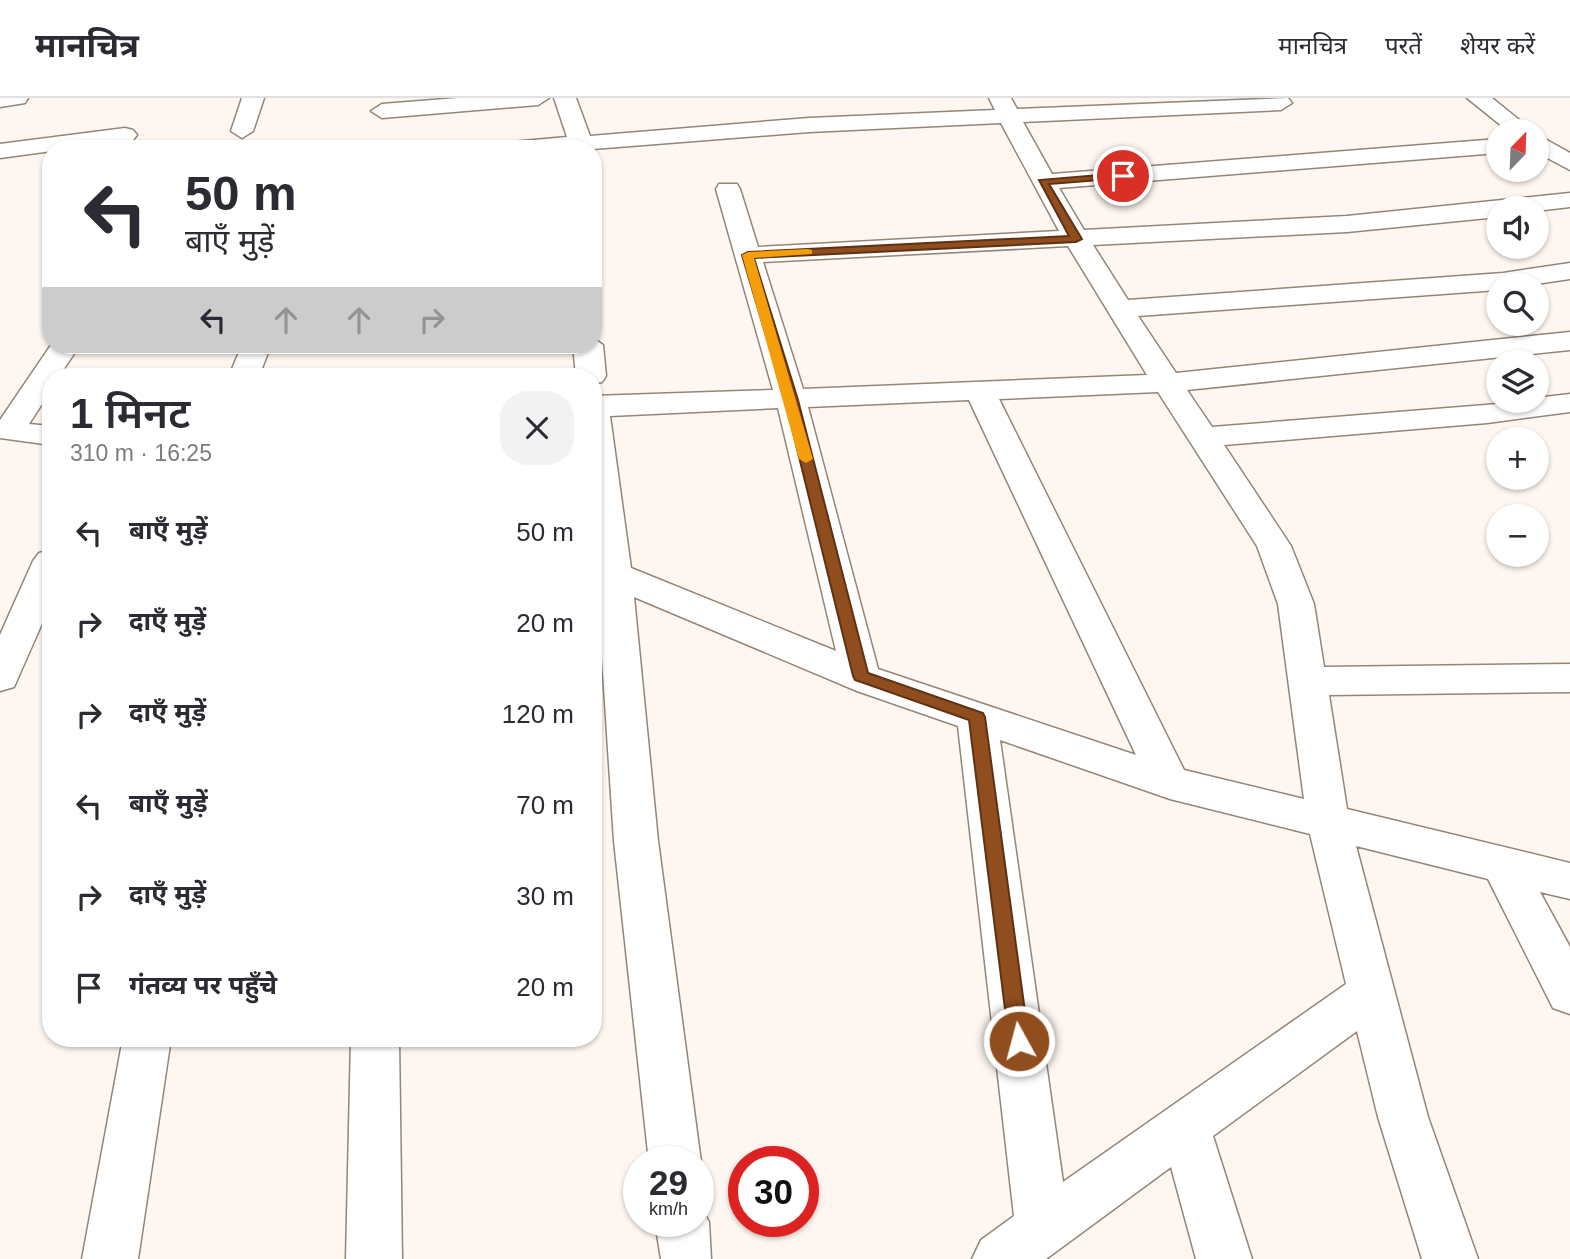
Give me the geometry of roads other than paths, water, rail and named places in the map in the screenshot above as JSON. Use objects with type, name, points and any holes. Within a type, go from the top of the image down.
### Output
[{"type":"street","points":[[0,100],[17,98]]},
{"type":"street","points":[[242,131],[253,98]]},
{"type":"street","points":[[371,103],[538,98]]},
{"type":"street","points":[[565,98],[579,140]]},
{"type":"street","points":[[1478,98],[1507,119]]},
{"type":"street","points":[[602,140],[1004,106],[1281,103]]},
{"type":"street","points":[[1004,106],[1076,239],[1279,558],[1296,604],[1328,822],[1403,1117],[1450,1259]]},
{"type":"street","points":[[86,140],[125,135]]},
{"type":"street","points":[[0,151],[42,146]]},
{"type":"street","points":[[1043,182],[1486,147]]},
{"type":"street","points":[[1549,149],[1570,163]]},
{"type":"street","points":[[728,189],[791,400],[861,676]]},
{"type":"street","points":[[1549,202],[1570,200]]},
{"type":"street","points":[[748,255],[1379,222],[1486,210]]},
{"type":"street","points":[[1121,309],[1503,281],[1570,271]]},
{"type":"street","points":[[602,406],[1169,383],[1570,341]]},
{"type":"street","points":[[42,377],[4,430],[42,435]]},
{"type":"street","points":[[980,391],[1170,783]]},
{"type":"street","points":[[1205,438],[1488,414],[1570,403]]},
{"type":"street","points":[[602,540],[673,1146]]},
{"type":"street","points":[[604,570],[861,676],[1170,783],[1570,881]]},
{"type":"street","points":[[0,677],[42,581]]},
{"type":"street","points":[[1308,681],[1570,678]]},
{"type":"street","points":[[977,717],[1043,1230]]},
{"type":"street","points":[[1503,865],[1570,993]]},
{"type":"street","points":[[1000,1259],[1371,993]]},
{"type":"street","points":[[100,1257],[145,1047]]},
{"type":"street","points":[[374,1259],[375,1047]]},
{"type":"street","points":[[1185,1127],[1224,1259]]}]
